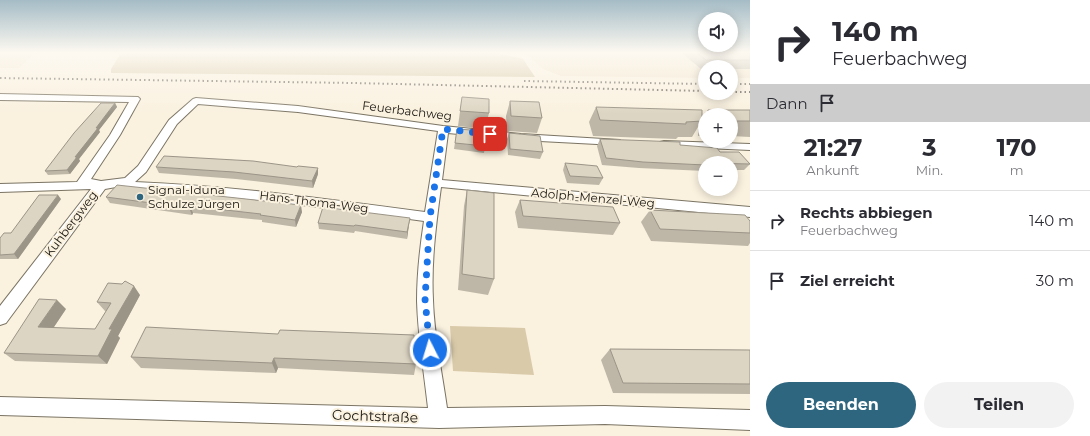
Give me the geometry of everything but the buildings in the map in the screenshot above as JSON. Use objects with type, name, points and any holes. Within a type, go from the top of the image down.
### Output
[{"type":"street","name":"Kuhbergweg","points":[[0,97],[135,99],[115,135],[83,182],[101,185],[0,318]]},
{"type":"street","name":"Feuerbachweg","points":[[101,185],[128,182],[142,169],[173,122],[196,101],[298,109],[443,129],[521,137],[623,142]]},
{"type":"street","points":[[439,418],[425,299],[430,217],[443,129]]},
{"type":"street","points":[[654,144],[750,147]]},
{"type":"street","name":"Adolph-Menzel-Weg","points":[[436,183],[750,212]]},
{"type":"street","points":[[0,188],[101,185]]},
{"type":"street","name":"Hans-Thoma-Weg","points":[[101,185],[178,188],[260,195],[430,217]]},
{"type":"street","name":"Gochtstraße","points":[[0,406],[439,418],[605,415],[750,420]]},
{"type":"shaded area","points":[[148,73],[533,73],[535,77]]},
{"type":"shaded area","points":[[554,73],[698,73],[698,78],[561,76]]},
{"type":"shaded area","points":[[738,73],[750,73],[750,78],[738,78]]},
{"type":"shaded area","points":[[450,326],[525,328],[534,375],[453,371]]},
{"type":"railway","points":[[0,78],[353,83],[698,91]]},
{"type":"railway","points":[[524,81],[698,84]]},
{"type":"railway","points":[[738,84],[750,84]]},
{"type":"railway","points":[[738,92],[750,92]]},
{"type":"place","name":"Signal-Iduna Schulze Jürgen","points":[[140,197]]},
{"type":"route","points":[[430,350],[425,299],[430,217],[443,129],[490,134]]}]
